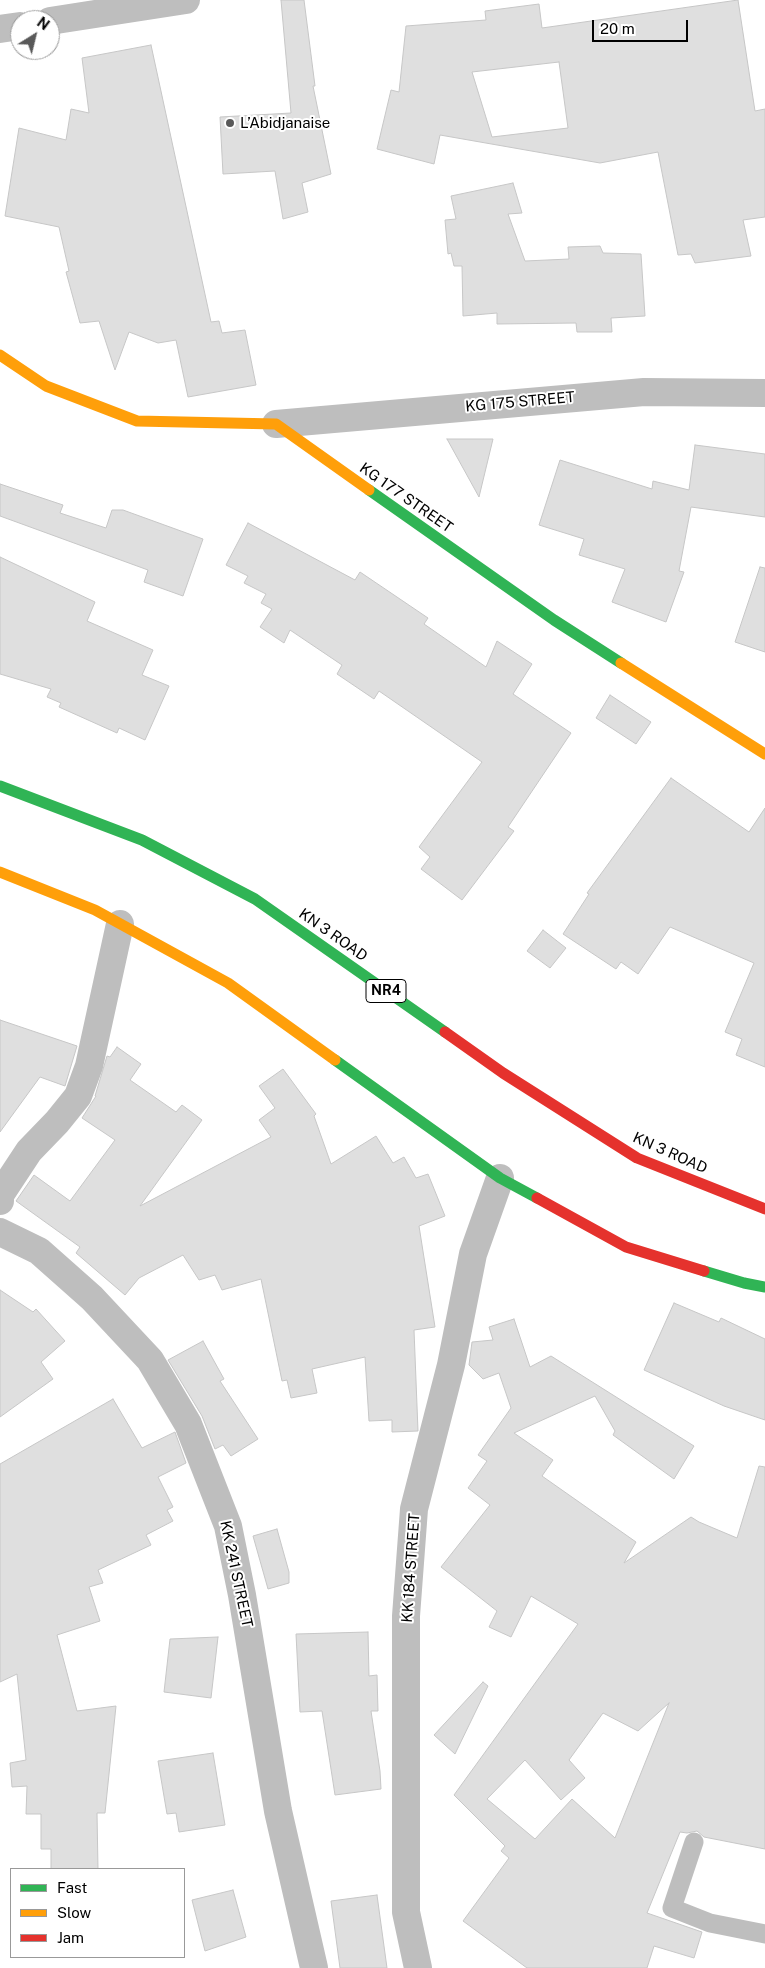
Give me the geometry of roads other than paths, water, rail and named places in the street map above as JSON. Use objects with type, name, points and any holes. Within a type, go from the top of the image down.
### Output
[{"type":"main road","points":[[0,355],[46,386],[137,422],[276,424]]},
{"type":"main road","name":"KG 177 STREET","points":[[276,424],[554,620],[765,754]]},
{"type":"main road","name":"KN 3 ROAD","points":[[0,786],[142,840],[255,899],[503,1073],[637,1158],[765,1209]]},
{"type":"main road","points":[[0,872],[95,910],[228,984],[500,1178],[626,1247],[744,1283],[765,1287]]},
{"type":"street","points":[[60,19],[186,0]]},
{"type":"street","name":"KG 175 STREET","points":[[276,424],[644,392],[765,393]]},
{"type":"street","points":[[0,1201],[0,1195],[29,1151],[58,1122],[78,1096],[89,1066],[120,924]]},
{"type":"street","name":"KK 184 STREET","points":[[418,1968],[406,1912],[406,1616],[414,1509],[451,1365],[473,1254],[500,1178]]},
{"type":"street","name":"KK 241 STREET","points":[[0,1232],[39,1251],[92,1298],[150,1360],[188,1424],[228,1526],[242,1595],[278,1811],[314,1968]]},
{"type":"lane","points":[[694,1842],[672,1908],[710,1923],[765,1934]]},
{"type":"place","name":"L’Abidjanaise","points":[[230,123]]}]
